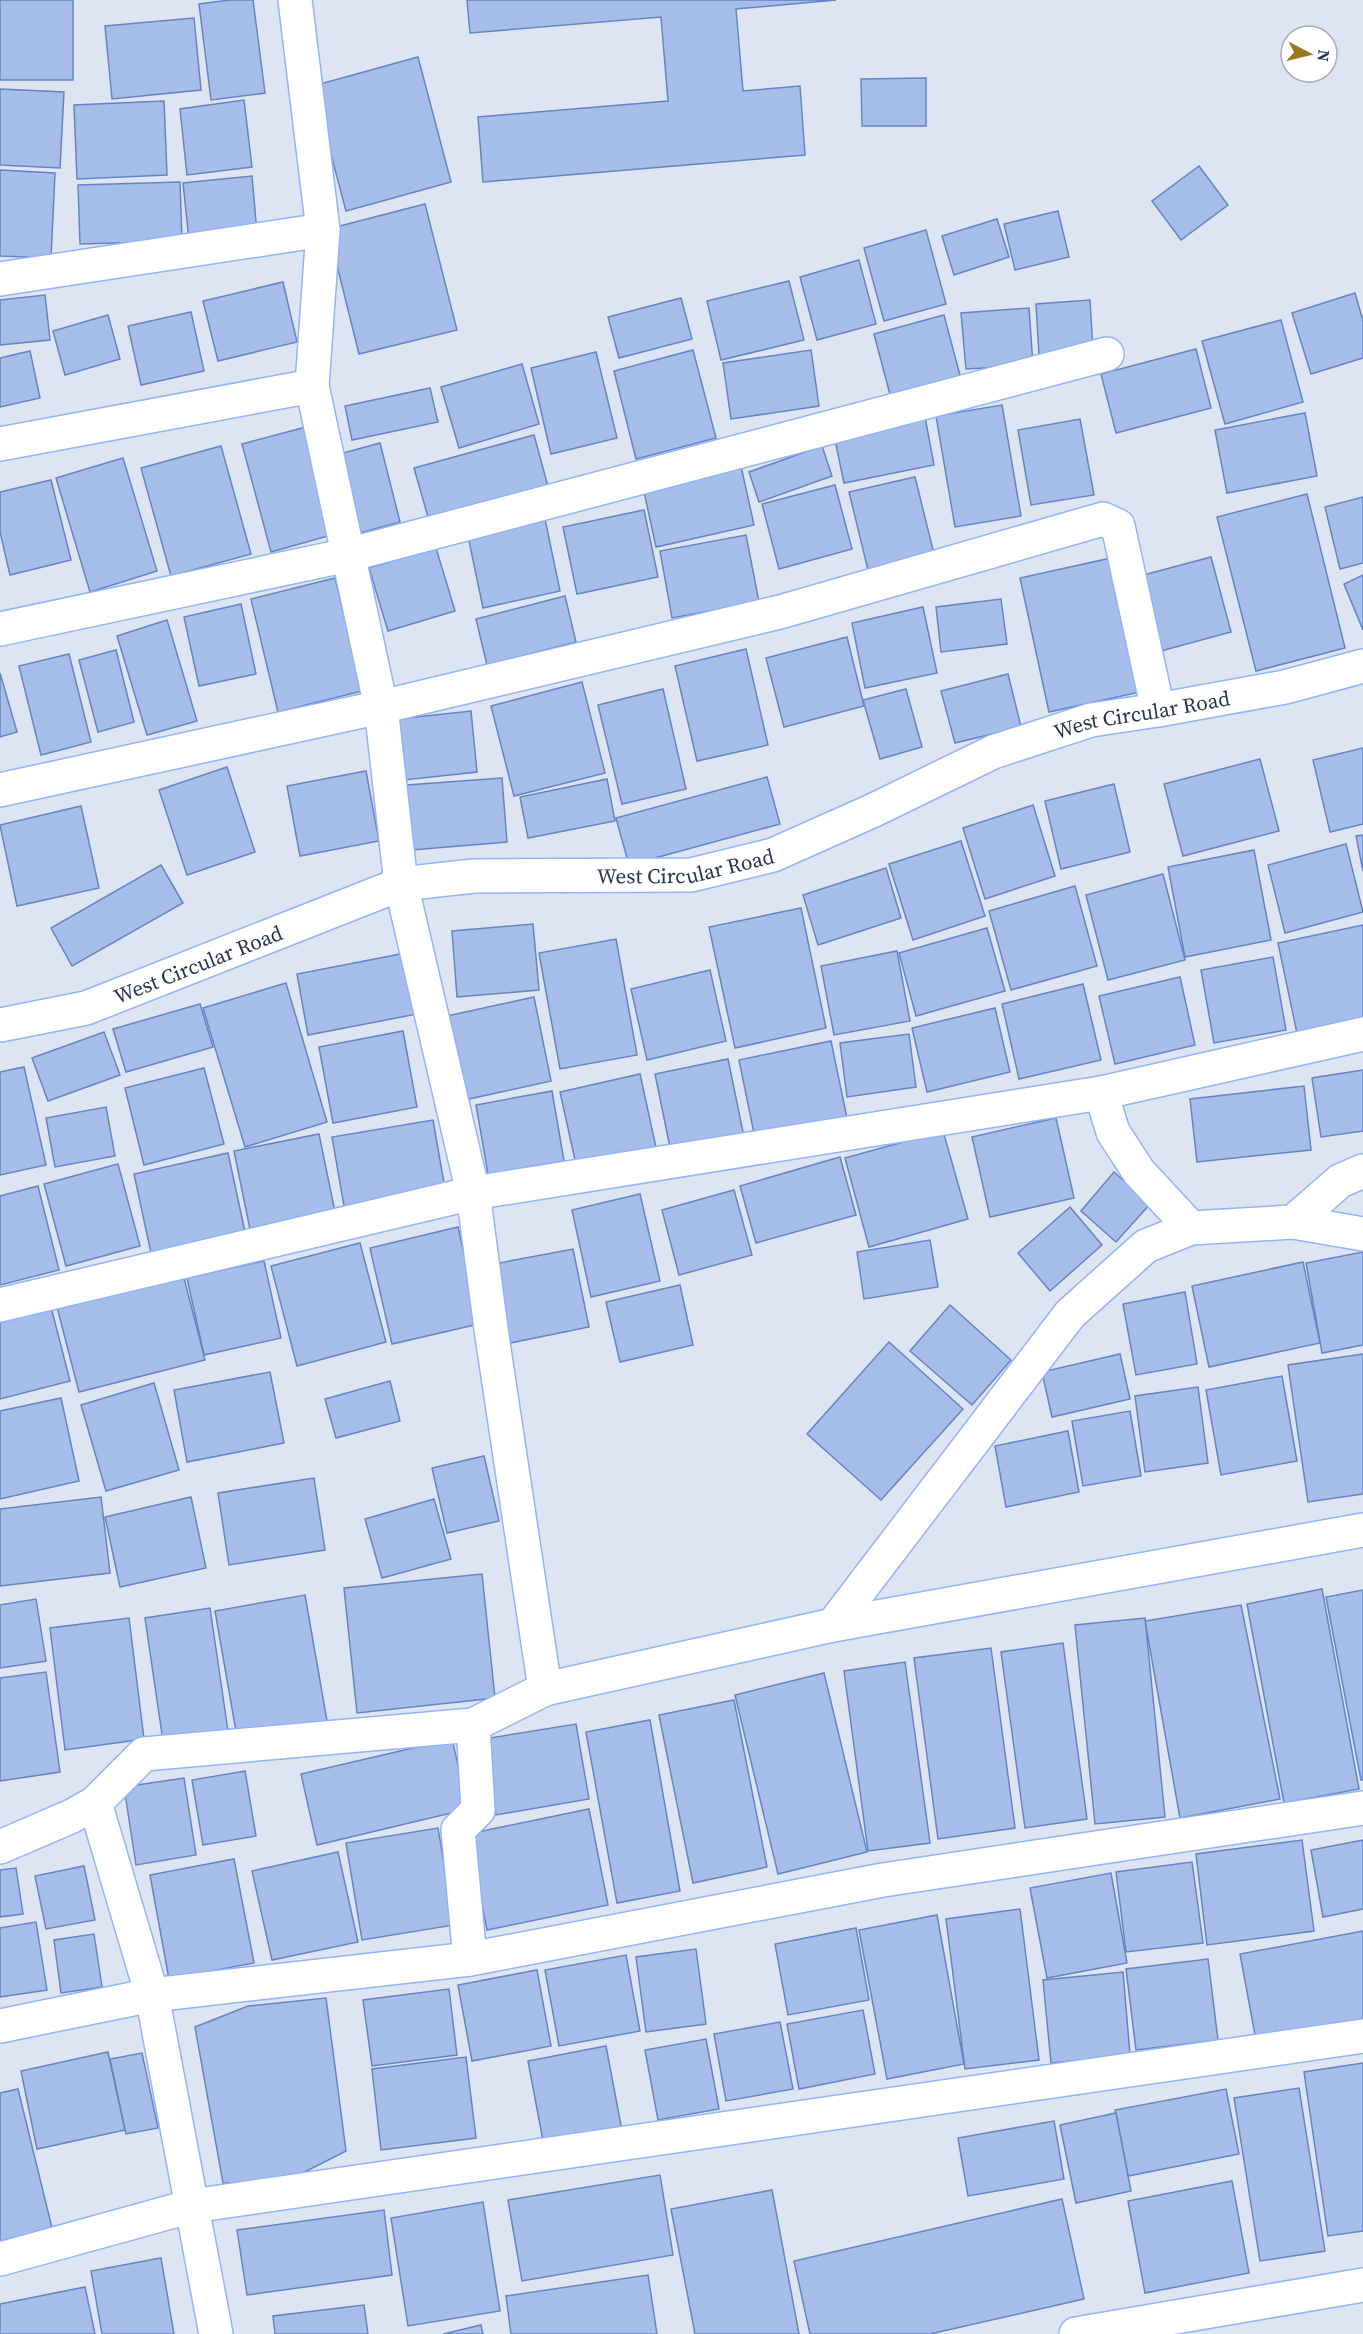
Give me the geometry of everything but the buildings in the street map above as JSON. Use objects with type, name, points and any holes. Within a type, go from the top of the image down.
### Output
[{"type":"main road","points":[[295,0],[323,230],[312,386],[381,707],[401,884],[473,1193],[545,1689]]},
{"type":"main road","points":[[0,279],[323,230]]},
{"type":"main road","points":[[0,628],[348,555],[1107,354]]},
{"type":"main road","points":[[0,444],[312,386]]},
{"type":"main road","points":[[0,790],[381,707],[780,612],[1103,519],[1118,526],[1158,710]]},
{"type":"main road","name":"West Circular Road","points":[[0,1025],[86,1008],[401,884],[474,876],[691,875],[773,855],[993,753],[1091,720],[1285,687],[1363,666]]},
{"type":"main road","points":[[0,1305],[473,1193],[1101,1093],[1363,1034]]},
{"type":"main road","points":[[1101,1093],[1113,1132],[1132,1162],[1191,1228]]},
{"type":"main road","points":[[1293,1222],[1340,1181],[1363,1171]]},
{"type":"main road","points":[[833,1625],[1070,1314],[1146,1246],[1191,1228],[1293,1222],[1363,1234]]},
{"type":"main road","points":[[1,1843],[72,1816],[95,1803],[144,1754],[473,1725],[545,1689],[833,1625],[1363,1530]]},
{"type":"main road","points":[[470,1959],[458,1830],[478,1810],[473,1725]]},
{"type":"main road","points":[[95,1803],[152,1995],[216,2334]]},
{"type":"main road","points":[[0,2026],[152,1995],[470,1959],[883,1880],[1363,1808]]},
{"type":"main road","points":[[0,2259],[192,2206],[1363,2036]]},
{"type":"main road","points":[[1076,2334],[1363,2285]]}]
